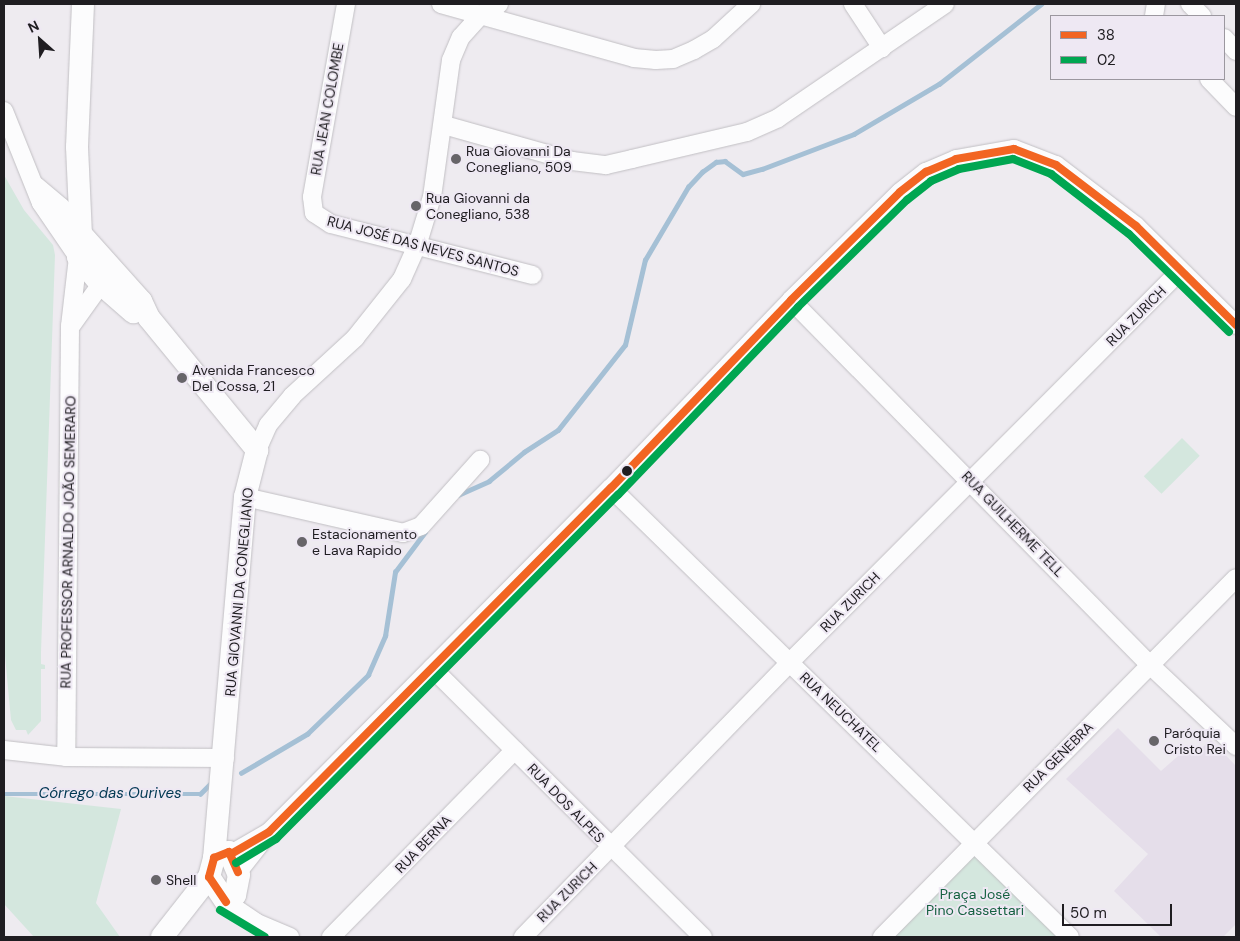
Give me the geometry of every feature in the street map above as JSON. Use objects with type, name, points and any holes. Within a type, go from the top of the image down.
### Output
[{"type":"main road","name":"RUA PROFESSOR ARNALDO JOÃO SEMERARO","points":[[78,258],[81,234],[77,147],[83,4]]},
{"type":"main road","points":[[81,234],[103,274]]},
{"type":"main road","points":[[78,258],[140,301],[149,318],[257,450]]},
{"type":"main road","name":"RUA GIOVANNI DA CONEGLIANO","points":[[225,875],[220,813],[224,758],[246,497],[257,450]]},
{"type":"main road","points":[[162,937],[181,911],[201,901],[225,875]]},
{"type":"street","name":"RUA JEAN COLOMBE","points":[[314,214],[312,197],[346,4]]},
{"type":"street","points":[[441,4],[634,58],[656,60],[674,59],[694,50],[713,38],[751,4]]},
{"type":"street","name":"RUA GIOVANNI DA CONEGLIANO","points":[[257,450],[268,425],[292,396],[355,338],[402,278],[416,246],[432,197],[444,125],[451,60],[461,37],[481,15],[499,4]]},
{"type":"street","points":[[853,4],[882,48]]},
{"type":"street","points":[[444,125],[572,161],[606,164],[762,126],[882,48],[945,4]]},
{"type":"street","points":[[1190,4],[1201,15]]},
{"type":"street","points":[[1225,39],[1236,51]]},
{"type":"street","points":[[1210,80],[1236,107]]},
{"type":"street","points":[[4,111],[31,182],[49,218],[78,258]]},
{"type":"street","points":[[290,937],[256,922],[225,875],[611,488],[790,300],[900,192],[926,172],[956,159],[1014,150],[1056,165],[1083,182],[1136,226],[1236,326]]},
{"type":"street","points":[[31,182],[61,207],[81,234]]},
{"type":"street","name":"RUA JOSÉ DAS NEVES SANTOS","points":[[314,214],[331,224],[533,275]]},
{"type":"street","name":"RUA PROFESSOR ARNALDO JOÃO SEMERARO","points":[[66,757],[70,326],[78,258]]},
{"type":"street","name":"RUA ZURICH","points":[[523,937],[790,662],[1180,271]]},
{"type":"street","points":[[70,326],[103,274]]},
{"type":"street","name":"RUA GUILHERME TELL","points":[[790,300],[971,481],[1149,664],[1236,746]]},
{"type":"street","points":[[246,497],[403,533],[421,526],[480,460]]},
{"type":"street","name":"RUA NEUCHATEL","points":[[611,488],[1070,937]]},
{"type":"street","name":"RUA GENEBRA","points":[[882,937],[1149,664],[1236,578]]},
{"type":"street","name":"RUA DOS ALPES","points":[[432,668],[610,848],[702,937]]},
{"type":"street","points":[[4,750],[66,757],[224,758]]},
{"type":"street","name":"RUA BERNA","points":[[331,937],[515,750]]},
{"type":"shaded area","points":[[1118,728],[1161,771],[1186,749],[1192,756],[1211,740],[1236,766],[1236,924],[1223,937],[1161,937],[1114,891],[1148,854],[1066,779]]},
{"type":"green space","points":[[4,175],[24,210],[53,245],[55,255],[41,652],[41,664],[45,665],[45,669],[41,669],[41,721],[28,735],[26,730],[16,730],[11,720],[4,645]]},
{"type":"green space","points":[[1182,438],[1200,456],[1161,494],[1144,476]]},
{"type":"green space","points":[[4,796],[121,809],[96,903],[120,937],[34,937],[4,904]]},
{"type":"green space","name":"Praça José Pino Cassettari","points":[[975,851],[1062,937],[889,937]]},
{"type":"waterway","name":"Córrego das Ourives","points":[[458,495],[489,481],[524,452],[558,430],[625,345],[645,260],[688,187],[702,172],[716,162],[725,161],[743,174],[762,169],[854,134],[939,84],[1041,4]]},
{"type":"waterway","name":"Córrego das Ourives","points":[[241,773],[307,734],[368,675],[385,636],[395,572],[425,532]]},
{"type":"waterway","name":"Córrego das Ourives","points":[[4,794],[200,794],[211,783]]},
{"type":"transit line","name":"38","points":[[231,854],[269,832],[611,488],[791,300],[900,192],[926,172],[956,159],[1014,149],[1056,165],[1136,226],[1236,325]]},
{"type":"transit line","name":"02","points":[[236,863],[276,839],[618,495],[798,307],[907,200],[931,181],[959,169],[1013,159],[1051,174],[1129,234],[1229,332]]},
{"type":"transit line","name":"38","points":[[226,902],[209,877],[214,858],[229,852],[238,872]]},
{"type":"transit line","name":"02","points":[[220,910],[265,937]]},
{"type":"place","name":"Rua Giovanni Da Conegliano, 509","points":[[456,159]]},
{"type":"place","name":"Rua Giovanni da Conegliano, 538","points":[[416,206]]},
{"type":"place","name":"Avenida Francesco Del Cossa, 21","points":[[182,378]]},
{"type":"place","name":"Estacionamento e Lava Rapido","points":[[302,542]]},
{"type":"place","name":"Paróquia Cristo Rei","points":[[1154,741]]},
{"type":"place","name":"Shell","points":[[156,880]]}]
